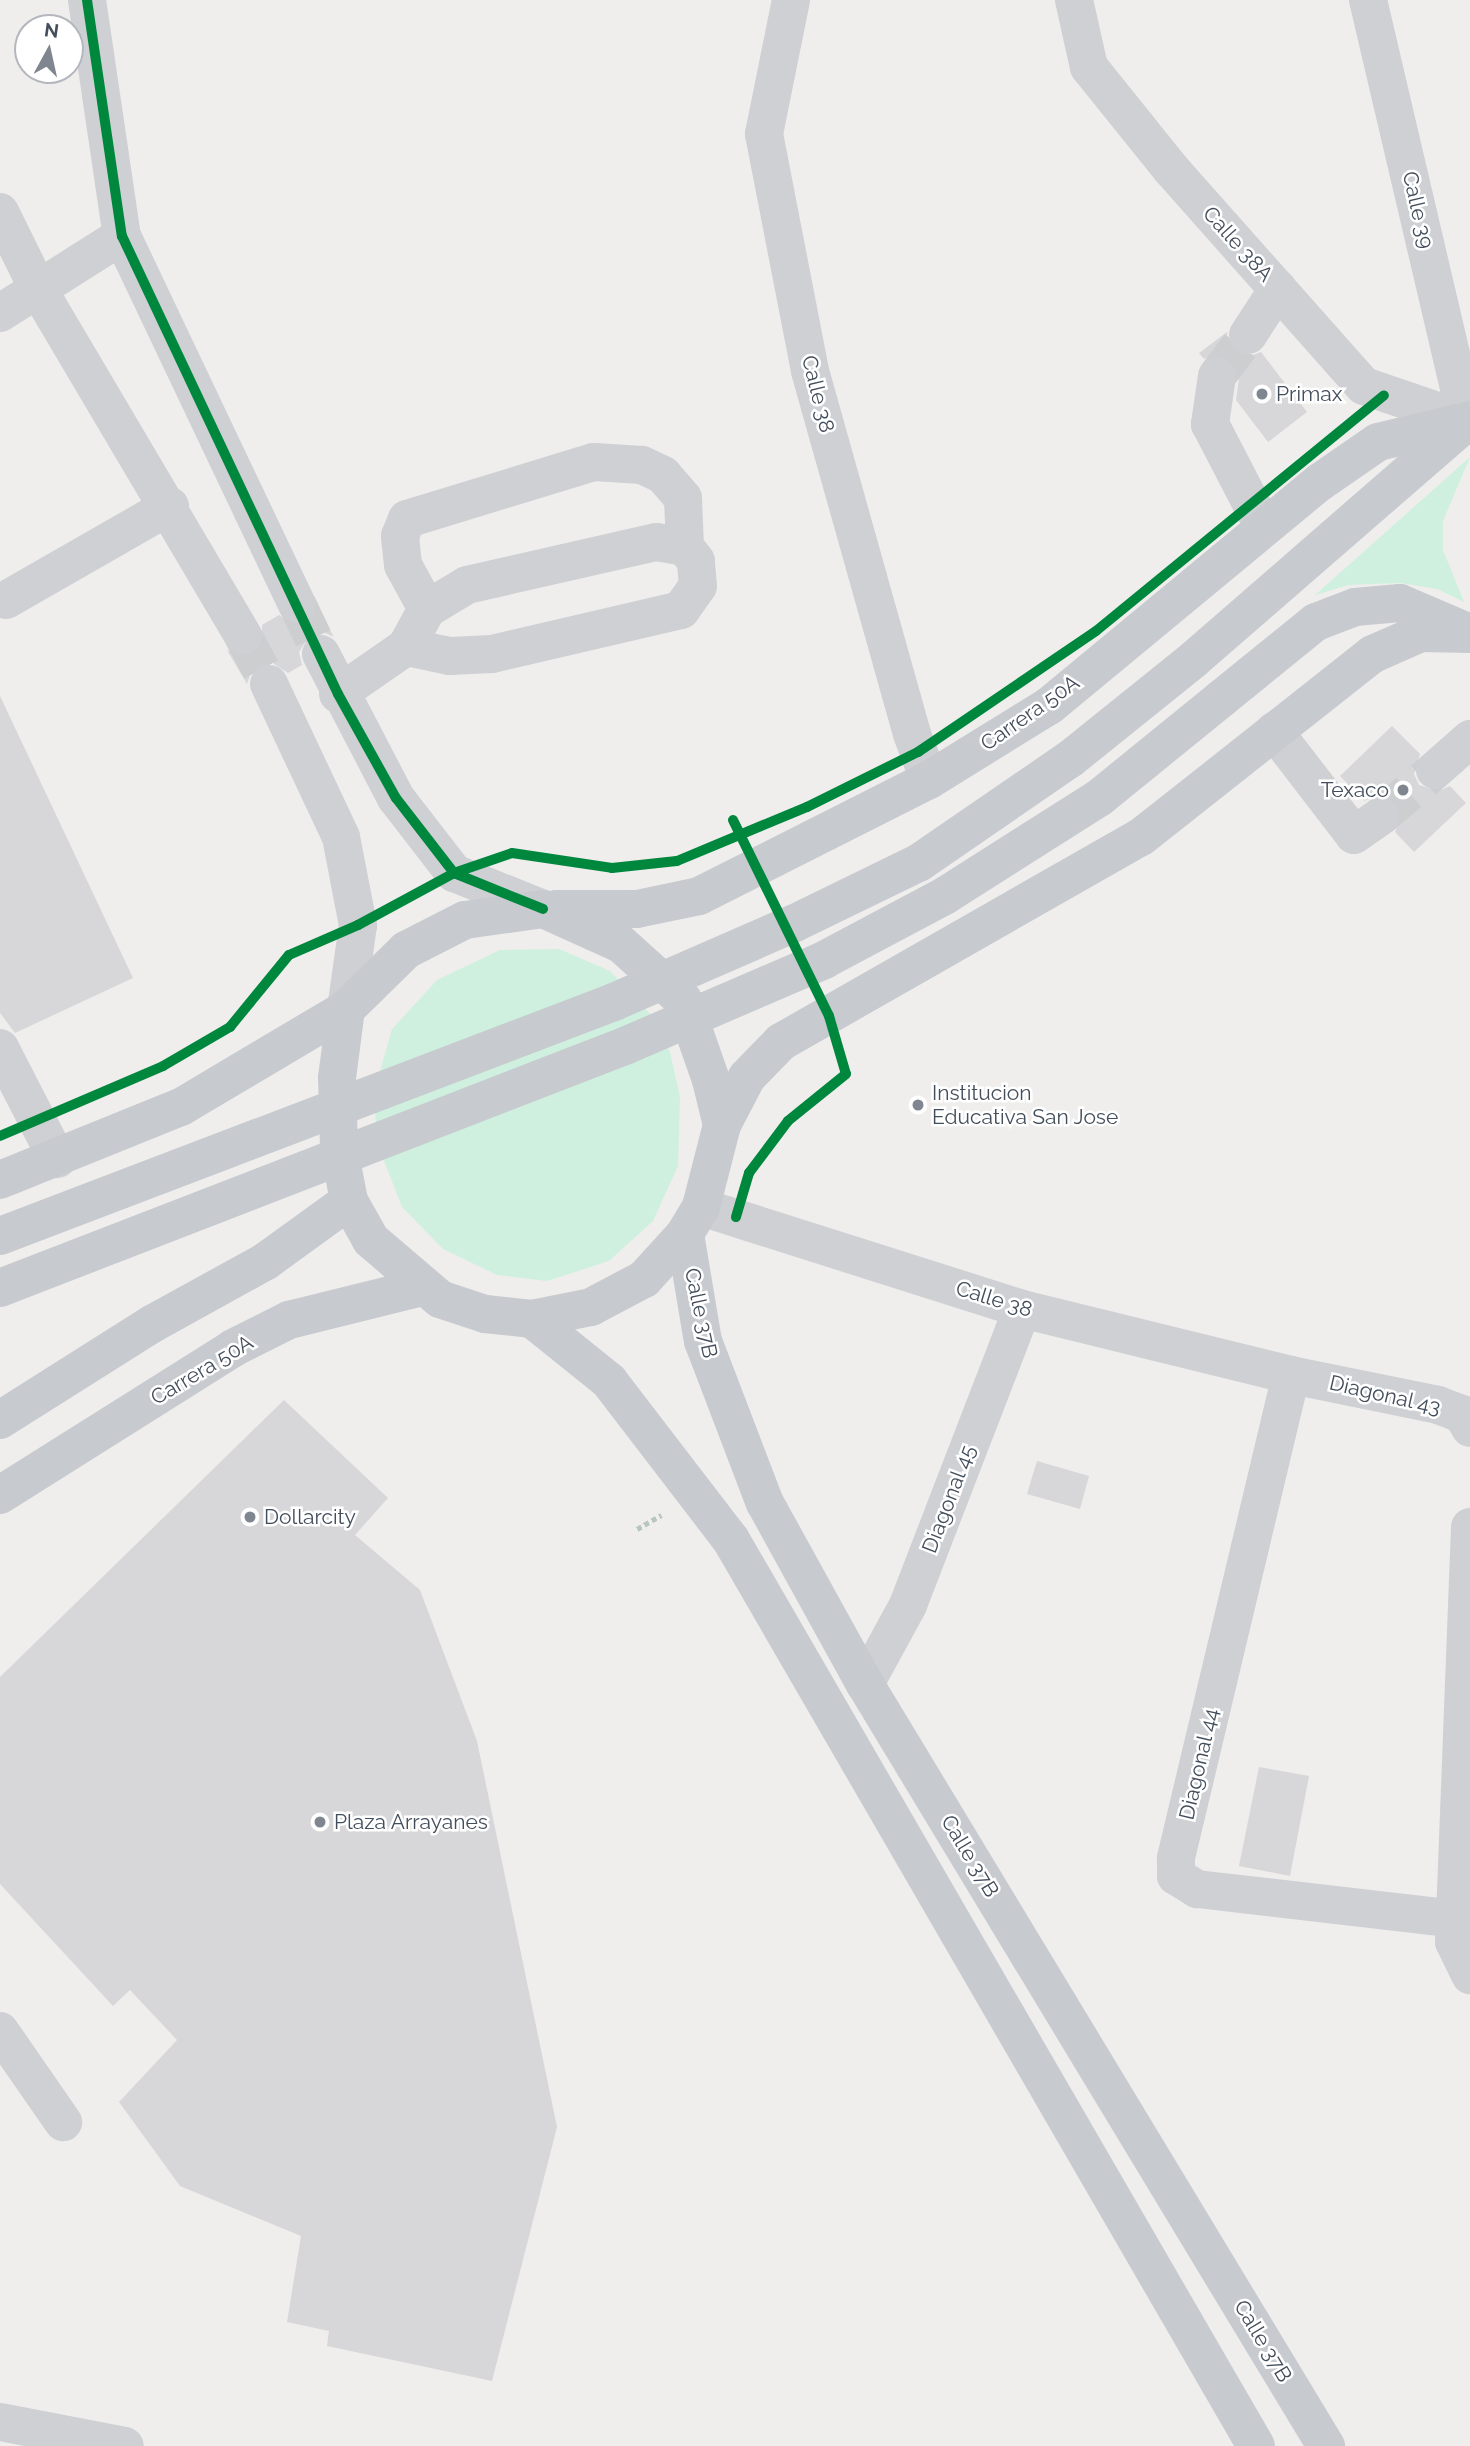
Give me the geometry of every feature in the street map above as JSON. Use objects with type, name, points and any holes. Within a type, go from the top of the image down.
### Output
[{"type":"main road","name":"Carrera 50A","points":[[346,1009],[406,950],[465,920],[543,909],[637,909],[699,897],[929,780],[1049,705],[1264,528],[1378,442],[1469,421]]},
{"type":"main road","points":[[0,1236],[614,1002],[795,923],[930,855],[1070,760],[1194,660],[1469,421]]},
{"type":"main road","points":[[0,1288],[627,1045],[824,960],[946,895],[1099,798],[1316,622],[1355,607],[1400,603],[1470,634]]},
{"type":"main road","points":[[346,1009],[337,1078],[339,1149],[349,1201],[371,1240],[422,1287],[485,1314],[531,1319],[591,1307],[644,1279],[693,1220],[722,1125],[747,1077],[781,1042],[1141,837],[1373,654],[1422,633],[1470,634]]},
{"type":"main road","points":[[543,909],[621,944],[682,1000],[711,1080],[722,1125]]},
{"type":"main road","points":[[0,1180],[181,1107],[346,1009]]},
{"type":"main road","points":[[0,1420],[152,1324],[266,1261],[349,1201]]},
{"type":"main road","name":"Calle 37B","points":[[693,1220],[703,1341],[765,1503],[865,1684],[1326,2446]]},
{"type":"main road","name":"Carrera 50A","points":[[0,1495],[233,1348],[289,1320],[422,1287]]},
{"type":"main road","points":[[531,1319],[609,1381],[731,1539],[1256,2446]]},
{"type":"street","points":[[86,0],[122,236],[297,604]]},
{"type":"street","name":"Calle 38","points":[[791,0],[764,135],[810,371],[912,734],[929,780]]},
{"type":"street","name":"Calle 38A","points":[[1074,0],[1089,67],[1171,169],[1364,386],[1469,421]]},
{"type":"street","name":"Calle 39","points":[[1368,0],[1469,421]]},
{"type":"street","points":[[0,212],[38,289],[170,506],[243,636]]},
{"type":"street","points":[[0,313],[122,236]]},
{"type":"street","points":[[1248,335],[1278,289]]},
{"type":"street","points":[[1217,376],[1210,424],[1264,528]]},
{"type":"street","points":[[406,647],[450,656],[492,654],[681,610],[698,586],[696,561],[685,547],[683,498],[663,475],[642,465],[594,462],[407,519],[400,536],[403,565],[427,610]]},
{"type":"street","points":[[6,600],[170,506]]},
{"type":"street","points":[[338,694],[406,647],[427,610],[467,584],[656,542],[685,547]]},
{"type":"street","points":[[321,654],[338,694],[396,799],[454,873],[543,909]]},
{"type":"street","points":[[269,684],[287,717],[341,837],[358,925],[346,1009]]},
{"type":"street","points":[[287,717],[289,706],[305,690],[317,687],[338,694]]},
{"type":"street","points":[[1274,731],[1354,835],[1380,817]]},
{"type":"street","points":[[1435,770],[1470,739]]},
{"type":"street","points":[[0,1048],[57,1159]]},
{"type":"street","name":"Calle 38","points":[[693,1220],[1022,1309],[1291,1375]]},
{"type":"street","name":"Diagonal 45","points":[[865,1684],[908,1605],[1022,1309]]},
{"type":"street","name":"Diagonal 43","points":[[1291,1375],[1438,1405],[1462,1414],[1470,1428]]},
{"type":"street","name":"Diagonal 44","points":[[1291,1375],[1176,1859],[1176,1876],[1197,1889],[1455,1919]]},
{"type":"street","points":[[1470,1527],[1454,1942],[1470,1975]]},
{"type":"street","points":[[0,2031],[63,2122]]},
{"type":"street","points":[[0,2423],[125,2446]]},
{"type":"green space","points":[[1470,457],[1443,521],[1443,550],[1464,602],[1437,589],[1400,583],[1349,585],[1315,595]]},
{"type":"green space","points":[[559,949],[610,971],[654,1018],[670,1052],[680,1097],[678,1166],[653,1221],[609,1261],[547,1281],[497,1275],[443,1249],[402,1207],[377,1143],[374,1092],[392,1029],[437,980],[500,950]]},
{"type":"building","name":"Primax","points":[[1227,332],[1228,344],[1237,354],[1247,357],[1261,352],[1307,412],[1268,442],[1236,400],[1239,378],[1231,359],[1219,354],[1204,359],[1199,353]]},
{"type":"building","points":[[318,609],[334,637],[323,632],[310,635],[299,652],[302,665],[288,673],[271,662],[260,664],[251,672],[247,684],[227,650],[243,658],[253,655],[262,646],[262,625],[279,615],[295,626],[306,624]]},
{"type":"building","points":[[0,696],[133,978],[15,1033],[0,1013]]},
{"type":"building","name":"Texaco","points":[[1392,726],[1420,754],[1414,774],[1419,785],[1439,791],[1450,786],[1466,803],[1414,852],[1395,832],[1402,816],[1398,804],[1379,795],[1364,801],[1340,776]]},
{"type":"building","name":"Plaza Arrayanes","points":[[284,1400],[388,1498],[355,1535],[420,1590],[477,1741],[557,2127],[492,2381],[327,2346],[329,2331],[287,2322],[301,2236],[180,2186],[119,2102],[177,2040],[130,1990],[113,2006],[0,1884],[0,1677]]},
{"type":"building","points":[[1037,1461],[1089,1476],[1080,1509],[1027,1494]]},
{"type":"building","points":[[1259,1767],[1309,1776],[1290,1876],[1239,1866]]},
{"type":"tunnel","points":[[1217,376],[1248,335]]},
{"type":"tunnel","points":[[297,604],[321,654]]},
{"type":"tunnel","points":[[243,636],[269,684]]},
{"type":"tunnel","points":[[1380,817],[1435,770]]},
{"type":"cycle path","points":[[87,0],[122,236],[338,694],[396,798],[454,873],[543,909]]},
{"type":"cycle path","points":[[0,1136],[163,1066],[230,1027],[289,955],[358,925],[454,873],[512,853],[612,868],[677,861],[807,807],[918,752],[1096,631],[1384,395]]},
{"type":"cycle path","points":[[733,820],[829,1016],[846,1074],[788,1121],[749,1173],[736,1217]]},
{"type":"place","name":"Primax","points":[[1262,394]]},
{"type":"place","name":"Texaco","points":[[1403,790]]},
{"type":"place","name":"Institucion Educativa San Jose","points":[[918,1105]]},
{"type":"place","name":"Dollarcity","points":[[250,1517]]},
{"type":"place","name":"Plaza Arrayanes","points":[[320,1822]]}]
